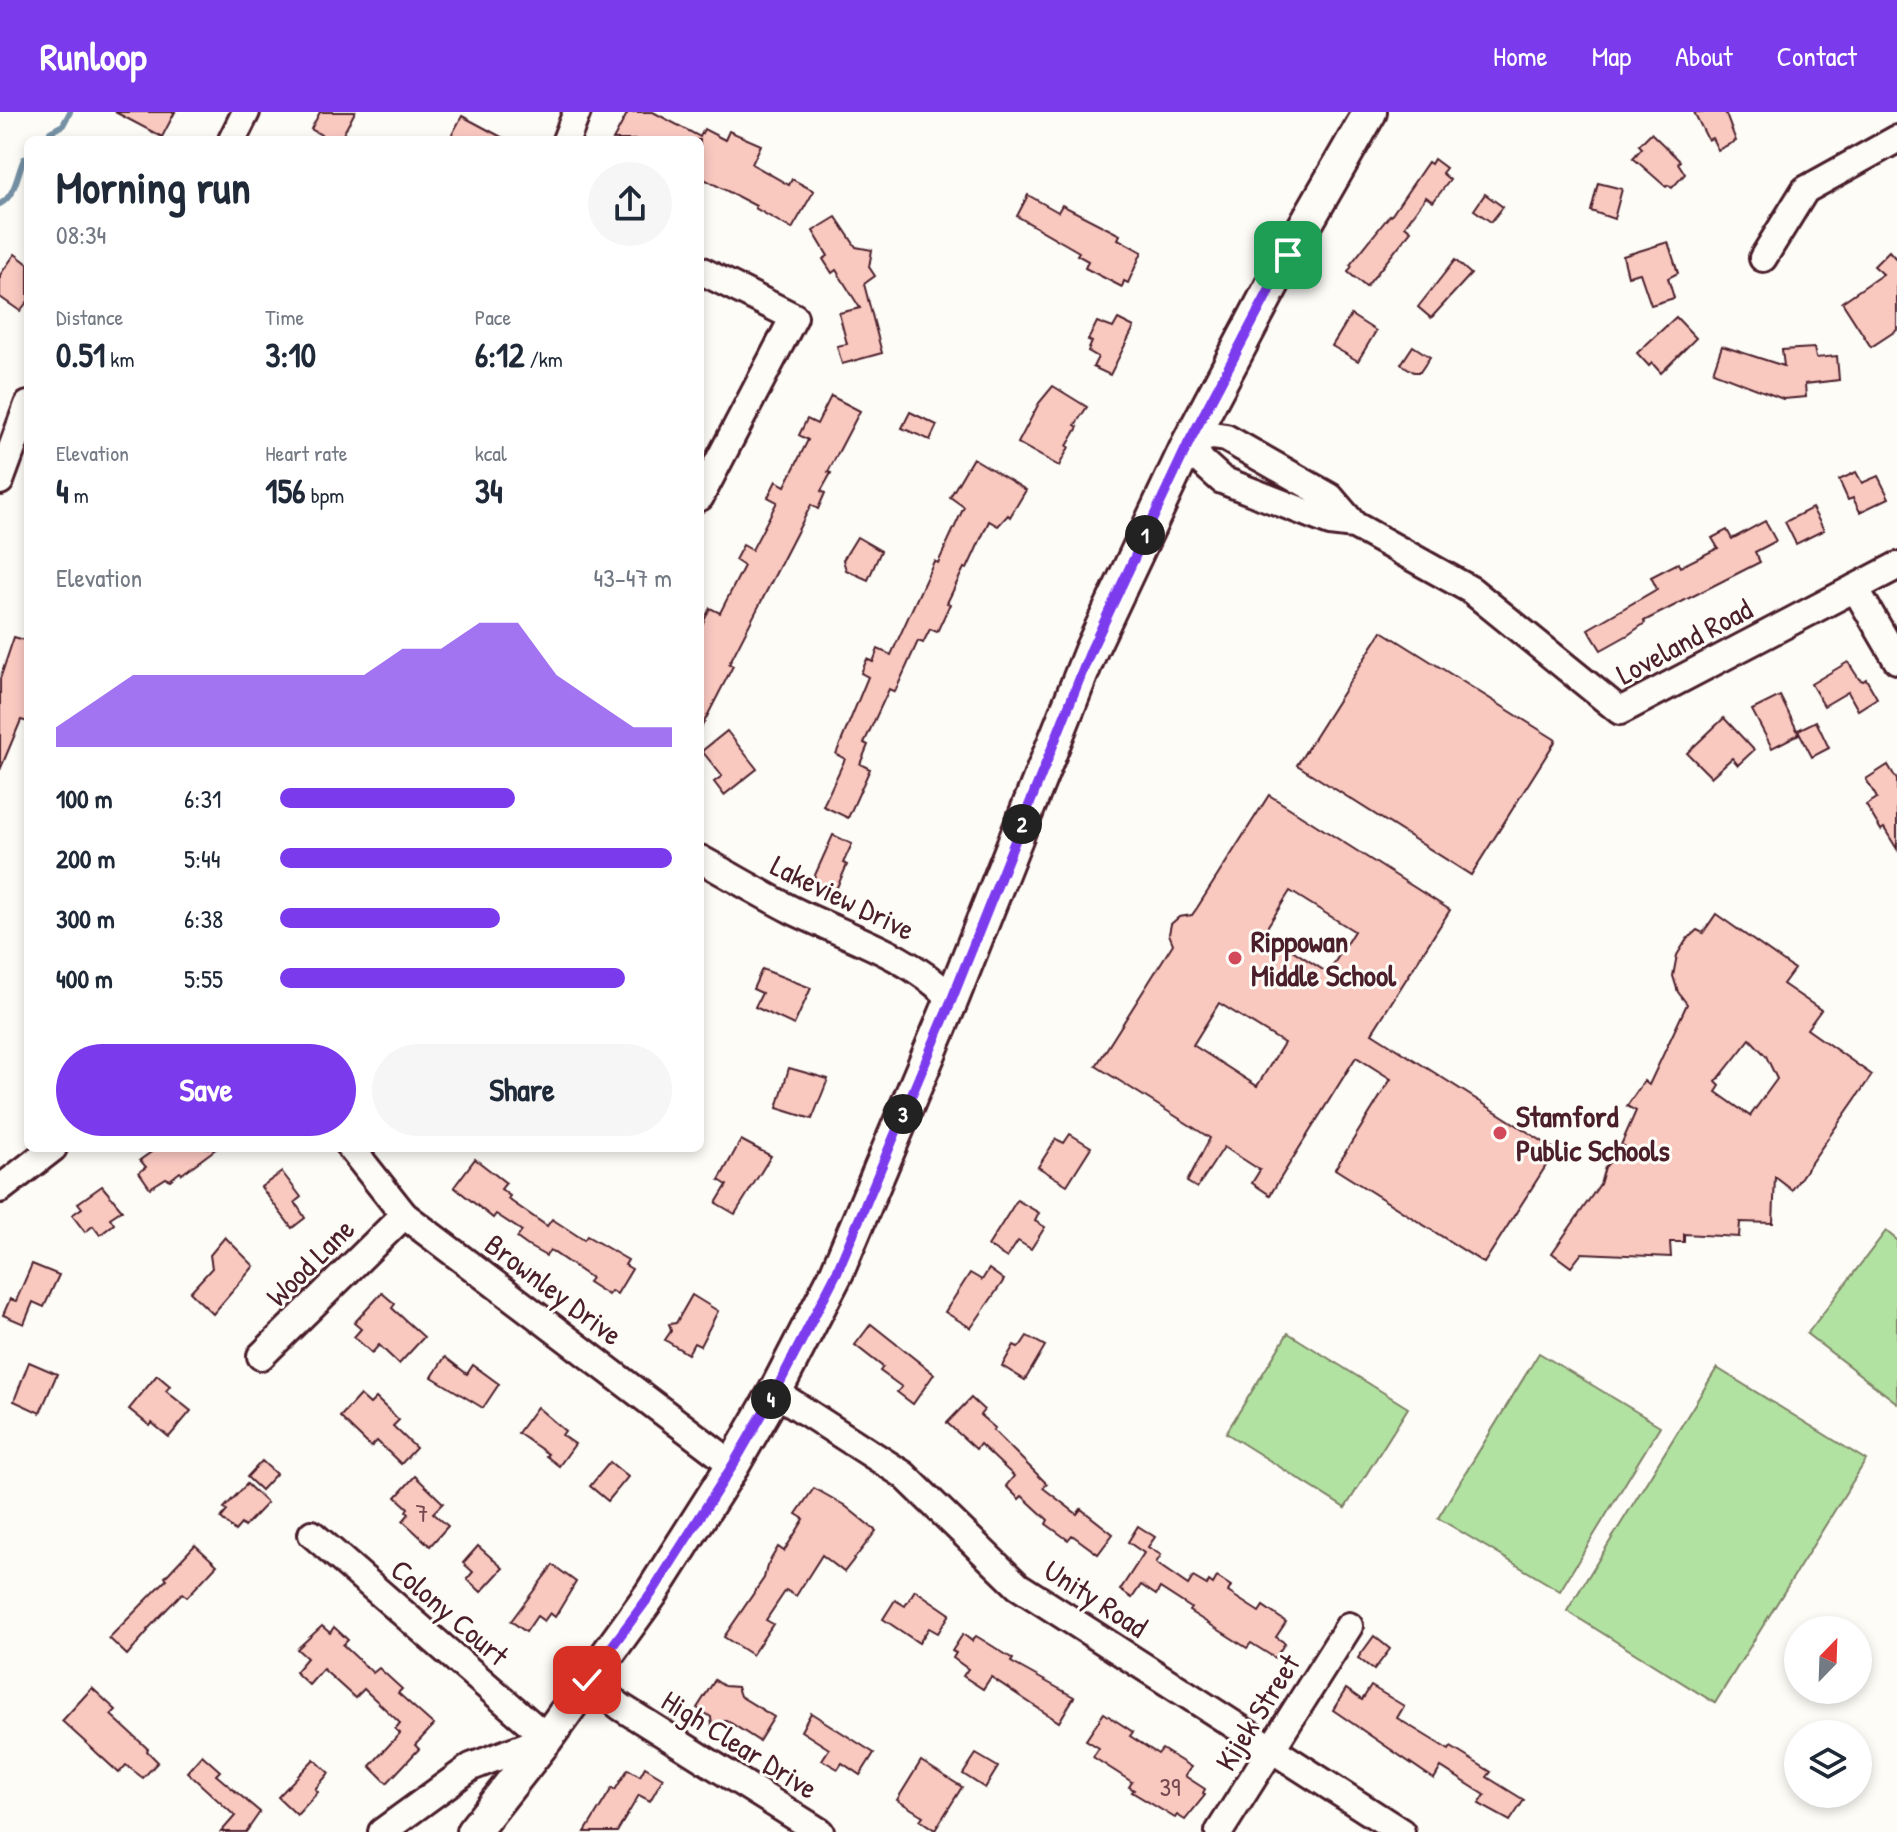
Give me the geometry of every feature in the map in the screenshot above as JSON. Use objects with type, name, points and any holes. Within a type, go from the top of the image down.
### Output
[{"type":"main road","points":[[473,1832],[547,1738],[651,1594],[733,1465],[837,1272],[952,999],[1091,650],[1189,442],[1359,116]]},
{"type":"street","points":[[234,136],[246,112]]},
{"type":"street","points":[[568,136],[577,112]]},
{"type":"street","points":[[1763,258],[1805,190],[1897,139]]},
{"type":"street","points":[[704,272],[794,317],[704,489]]},
{"type":"street","points":[[0,481],[24,416]]},
{"type":"street","name":"Loveland Road","points":[[1354,525],[1330,522],[1222,480],[1202,462],[1189,442],[1212,436],[1226,438],[1330,497],[1354,525],[1471,590],[1620,711],[1897,566]]},
{"type":"street","points":[[1855,588],[1897,660]]},
{"type":"street","name":"Lakeview Drive","points":[[704,861],[791,909],[904,961],[931,979],[952,999]]},
{"type":"street","points":[[0,1189],[48,1152]]},
{"type":"street","name":"Brownley Drive","points":[[354,1152],[404,1215],[733,1465]]},
{"type":"street","name":"Wood Lane","points":[[261,1356],[404,1215]]},
{"type":"street","name":"Unity Road","points":[[775,1392],[904,1475],[1018,1586],[1401,1832]]},
{"type":"street","name":"Colony Court","points":[[312,1534],[547,1738]]},
{"type":"street","name":"Kijek Street","points":[[1219,1832],[1349,1626]]},
{"type":"street","name":"High Clear Drive","points":[[587,1680],[621,1707],[820,1832]]},
{"type":"street","points":[[382,1832],[471,1767],[547,1738]]},
{"type":"green space","points":[[1886,1231],[1897,1240],[1897,1403],[1807,1334]]},
{"type":"green space","points":[[1288,1333],[1408,1408],[1345,1508],[1226,1433]]},
{"type":"green space","points":[[1539,1353],[1660,1426],[1560,1591],[1438,1518]]},
{"type":"green space","points":[[1717,1368],[1866,1460],[1715,1703],[1567,1611]]},
{"type":"building","points":[[115,112],[175,112],[160,136]]},
{"type":"building","points":[[320,112],[355,112],[342,136],[323,136],[311,129]]},
{"type":"building","points":[[628,112],[653,112],[698,136],[615,136]]},
{"type":"building","points":[[1694,112],[1725,112],[1736,141],[1718,150],[1712,138],[1708,140]]},
{"type":"building","points":[[462,116],[500,136],[451,136]]},
{"type":"building","points":[[704,129],[725,140],[729,131],[761,145],[752,164],[789,185],[792,179],[814,191],[792,229],[704,179],[704,136],[700,136]]},
{"type":"building","points":[[1651,133],[1680,161],[1678,163],[1685,174],[1672,188],[1666,187],[1633,158],[1642,148],[1639,145]]},
{"type":"building","points":[[1434,159],[1446,168],[1442,173],[1450,180],[1433,202],[1426,197],[1405,226],[1411,231],[1366,287],[1348,272],[1350,265],[1391,216],[1428,162],[1431,164]]},
{"type":"building","points":[[1598,183],[1622,189],[1614,219],[1591,211]]},
{"type":"building","points":[[1485,194],[1503,207],[1491,222],[1474,210]]},
{"type":"building","points":[[1028,195],[1058,212],[1062,205],[1120,235],[1118,239],[1142,252],[1128,283],[1124,281],[1122,287],[1085,268],[1088,261],[1077,255],[1079,252],[1017,216]]},
{"type":"building","points":[[836,217],[856,247],[872,250],[869,267],[875,276],[864,284],[882,353],[842,364],[837,346],[847,344],[839,313],[860,308],[836,270],[832,273],[823,259],[828,256],[813,231]]},
{"type":"building","points":[[1668,242],[1678,273],[1668,278],[1674,298],[1651,305],[1640,273],[1628,276],[1623,256]]},
{"type":"building","points":[[1889,251],[1897,260],[1897,330],[1871,347],[1842,302],[1883,274],[1874,266]]},
{"type":"building","points":[[15,254],[24,261],[24,306],[20,311],[0,297],[0,275]]},
{"type":"building","points":[[1455,260],[1471,274],[1431,318],[1418,307]]},
{"type":"building","points":[[1351,315],[1376,331],[1358,361],[1332,346]]},
{"type":"building","points":[[1676,317],[1696,338],[1661,373],[1637,353]]},
{"type":"building","points":[[1118,319],[1134,327],[1110,375],[1093,367],[1098,357],[1088,351],[1092,342],[1088,340],[1097,322],[1113,328]]},
{"type":"building","points":[[1413,346],[1430,357],[1420,372],[1401,364]]},
{"type":"building","points":[[1722,346],[1784,366],[1782,350],[1814,348],[1816,358],[1837,356],[1839,380],[1805,384],[1806,397],[1783,399],[1713,372]]},
{"type":"building","points":[[1053,386],[1087,407],[1075,425],[1078,427],[1059,466],[1018,443],[1039,403]]},
{"type":"building","points":[[831,396],[860,411],[828,472],[831,473],[821,491],[825,493],[818,509],[811,505],[729,664],[733,666],[704,722],[704,621],[710,608],[720,613],[744,566],[735,560],[743,545],[752,550],[777,502],[768,497],[776,481],[785,486],[808,440],[799,435],[807,419],[817,424]]},
{"type":"building","points":[[910,412],[937,425],[930,440],[902,428]]},
{"type":"building","points":[[973,458],[1026,490],[1010,517],[1008,515],[998,526],[989,521],[947,603],[950,604],[937,632],[930,629],[923,643],[918,641],[895,692],[889,689],[864,743],[868,745],[860,764],[870,769],[848,818],[823,806],[845,759],[836,754],[868,677],[861,673],[867,659],[873,662],[878,649],[891,655],[934,561],[938,563],[964,507],[950,497]]},
{"type":"building","points":[[1856,472],[1862,483],[1878,476],[1889,498],[1860,512],[1853,498],[1848,500],[1839,480]]},
{"type":"building","points":[[1812,508],[1824,530],[1796,544],[1785,522]]},
{"type":"building","points":[[1765,521],[1776,541],[1755,552],[1760,562],[1644,621],[1628,635],[1601,650],[1588,629],[1657,589],[1651,577],[1718,548],[1712,538],[1727,530],[1732,539]]},
{"type":"building","points":[[857,537],[881,551],[868,580],[846,570],[843,560]]},
{"type":"building","points":[[1382,631],[1556,740],[1471,875],[1297,765]]},
{"type":"building","points":[[14,637],[24,640],[24,721],[21,720],[0,770],[0,679]]},
{"type":"building","points":[[1848,662],[1859,679],[1866,679],[1877,698],[1858,710],[1848,692],[1824,706],[1811,684]]},
{"type":"building","points":[[1780,696],[1799,734],[1772,748],[1752,710]]},
{"type":"building","points":[[1724,718],[1754,750],[1738,765],[1732,758],[1711,777],[1687,753]]},
{"type":"building","points":[[1816,721],[1829,748],[1812,757],[1798,730]]},
{"type":"building","points":[[727,731],[757,769],[724,795],[714,782],[722,776],[704,749]]},
{"type":"building","points":[[1888,765],[1897,780],[1897,849],[1866,805],[1877,798],[1866,779]]},
{"type":"building","name":"Rippowan Middle School","points":[[1269,795],[1450,910],[1372,1033],[1556,1150],[1484,1263],[1335,1169],[1391,1079],[1356,1057],[1270,1195],[1252,1183],[1260,1170],[1224,1147],[1197,1188],[1187,1182],[1210,1138],[1096,1066],[1173,944],[1169,934],[1171,924],[1179,917],[1192,915]],"holes":[[[1290,891],[1354,931],[1328,973],[1264,932]],[[1219,1003],[1284,1043],[1257,1086],[1193,1045]]]},
{"type":"building","points":[[833,835],[852,844],[843,863],[847,865],[834,894],[811,884]]},
{"type":"building","points":[[1716,914],[1794,969],[1783,984],[1821,1010],[1807,1029],[1872,1075],[1792,1190],[1775,1177],[1773,1223],[1740,1222],[1739,1237],[1684,1234],[1684,1242],[1670,1242],[1671,1257],[1582,1253],[1571,1267],[1552,1253],[1600,1184],[1605,1167],[1624,1146],[1621,1145],[1636,1111],[1627,1106],[1644,1081],[1649,1085],[1687,1004],[1678,992],[1673,976],[1677,955],[1697,930],[1703,933]],"holes":[[[1750,1039],[1766,1056],[1777,1079],[1750,1116],[1716,1092],[1720,1086],[1716,1082]]]},
{"type":"building","points":[[762,969],[811,988],[794,1025],[755,1007],[762,993],[753,989]]},
{"type":"building","points":[[789,1068],[828,1079],[812,1119],[777,1108]]},
{"type":"building","points":[[1070,1134],[1091,1147],[1067,1185],[1038,1167],[1056,1139],[1064,1143]]},
{"type":"building","points":[[741,1140],[771,1156],[735,1214],[716,1203],[727,1185],[719,1180]]},
{"type":"building","points":[[151,1152],[212,1152],[182,1174],[180,1172],[170,1180],[166,1178],[150,1188],[139,1172],[146,1167],[140,1160]]},
{"type":"building","points":[[475,1159],[506,1183],[501,1189],[510,1196],[508,1199],[547,1226],[552,1219],[584,1240],[587,1236],[628,1260],[625,1265],[632,1269],[617,1294],[611,1291],[608,1295],[588,1282],[591,1278],[550,1250],[546,1256],[528,1246],[517,1238],[522,1231],[496,1214],[493,1218],[454,1187]]},
{"type":"building","points":[[282,1172],[301,1197],[295,1202],[305,1218],[292,1228],[261,1187]]},
{"type":"building","points":[[102,1186],[122,1210],[110,1218],[114,1224],[100,1235],[93,1226],[85,1232],[72,1215],[82,1208],[78,1203]]},
{"type":"building","points":[[1017,1200],[1039,1213],[1035,1221],[1045,1227],[1031,1249],[1018,1241],[1007,1258],[988,1246]]},
{"type":"building","points":[[225,1237],[254,1266],[213,1314],[190,1292],[212,1268],[210,1255]]},
{"type":"building","points":[[32,1264],[59,1275],[44,1307],[33,1302],[24,1324],[3,1315],[10,1299],[16,1301]]},
{"type":"building","points":[[989,1269],[1004,1280],[971,1328],[945,1312],[970,1273],[982,1280]]},
{"type":"building","points":[[382,1293],[395,1304],[392,1308],[424,1337],[399,1364],[379,1345],[372,1353],[354,1337],[361,1329],[354,1323]]},
{"type":"building","points":[[692,1295],[718,1311],[700,1346],[694,1343],[688,1354],[665,1340],[671,1331],[669,1324],[676,1323]]},
{"type":"building","points":[[871,1324],[934,1374],[913,1404],[897,1392],[902,1387],[880,1371],[883,1367],[855,1345]]},
{"type":"building","points":[[1027,1336],[1045,1346],[1025,1380],[1002,1366],[1014,1345],[1021,1345]]},
{"type":"building","points":[[445,1357],[467,1374],[473,1365],[499,1384],[483,1408],[432,1377]]},
{"type":"building","points":[[29,1362],[57,1374],[40,1413],[14,1401]]},
{"type":"building","points":[[157,1375],[170,1386],[166,1391],[191,1411],[169,1437],[129,1409]]},
{"type":"building","points":[[360,1395],[370,1404],[376,1398],[399,1420],[393,1426],[416,1448],[401,1464],[377,1441],[371,1447],[340,1417]]},
{"type":"building","points":[[971,1398],[984,1410],[980,1415],[995,1428],[993,1430],[1047,1484],[1043,1488],[1077,1514],[1081,1509],[1113,1534],[1098,1554],[1072,1535],[1068,1540],[1046,1524],[1048,1520],[1006,1486],[1014,1476],[980,1444],[976,1449],[947,1423]]},
{"type":"building","points":[[537,1407],[565,1431],[562,1435],[575,1444],[559,1466],[546,1456],[548,1454],[518,1433]]},
{"type":"building","points":[[262,1461],[276,1474],[261,1490],[247,1477]]},
{"type":"building","points":[[610,1462],[628,1477],[608,1501],[590,1486]]},
{"type":"building","points":[[415,1476],[443,1503],[433,1513],[448,1526],[430,1546],[403,1521],[409,1514],[406,1511],[408,1508],[396,1497]]},
{"type":"building","points":[[247,1484],[267,1503],[244,1527],[241,1524],[235,1531],[221,1518],[227,1511],[224,1508]]},
{"type":"building","points":[[814,1488],[844,1505],[876,1531],[844,1572],[822,1555],[796,1596],[786,1590],[766,1620],[773,1624],[752,1655],[724,1637],[764,1578],[778,1547],[784,1551],[804,1519],[796,1514]]},
{"type":"building","points":[[1138,1526],[1155,1537],[1148,1547],[1161,1555],[1156,1563],[1188,1585],[1193,1577],[1207,1585],[1209,1581],[1213,1584],[1217,1577],[1231,1586],[1228,1592],[1259,1612],[1263,1606],[1286,1622],[1276,1637],[1285,1643],[1275,1658],[1251,1643],[1247,1648],[1189,1611],[1191,1608],[1160,1588],[1156,1595],[1141,1585],[1132,1598],[1120,1590],[1144,1553],[1128,1542]]},
{"type":"building","points":[[195,1545],[217,1565],[187,1597],[182,1593],[127,1655],[109,1638],[167,1579],[165,1577]]},
{"type":"building","points":[[478,1546],[503,1568],[481,1592],[467,1579],[473,1572],[463,1563]]},
{"type":"building","points":[[553,1565],[576,1582],[555,1617],[550,1613],[544,1621],[537,1616],[526,1632],[511,1621]]},
{"type":"building","points":[[915,1590],[950,1614],[938,1633],[929,1628],[919,1643],[883,1619],[895,1600],[905,1606]]},
{"type":"building","points":[[322,1626],[330,1633],[334,1627],[348,1640],[343,1645],[373,1673],[379,1668],[402,1689],[398,1693],[434,1725],[415,1745],[419,1749],[387,1783],[370,1766],[400,1733],[395,1729],[400,1723],[364,1689],[355,1698],[323,1669],[309,1685],[295,1672],[307,1658],[297,1649]]},
{"type":"building","points":[[963,1634],[972,1641],[976,1636],[1013,1659],[1011,1662],[1074,1697],[1059,1722],[991,1677],[983,1689],[963,1676],[968,1669],[953,1658],[956,1653],[952,1651]]},
{"type":"building","points":[[1374,1636],[1390,1649],[1374,1670],[1358,1658]]},
{"type":"building","points":[[715,1680],[724,1686],[737,1687],[740,1696],[774,1717],[759,1741],[726,1720],[712,1727],[711,1717],[697,1708]]},
{"type":"building","points":[[1371,1686],[1404,1706],[1397,1718],[1491,1772],[1487,1777],[1524,1800],[1510,1821],[1479,1804],[1485,1795],[1441,1767],[1434,1779],[1333,1710],[1346,1689],[1362,1700]]},
{"type":"building","points":[[92,1688],[116,1710],[111,1715],[158,1762],[143,1778],[126,1765],[119,1773],[62,1721]]},
{"type":"building","points":[[811,1713],[874,1753],[860,1775],[842,1763],[838,1769],[822,1760],[829,1749],[801,1731]]},
{"type":"building","points":[[1104,1713],[1133,1732],[1130,1736],[1158,1754],[1162,1749],[1191,1767],[1185,1776],[1205,1789],[1205,1795],[1185,1820],[1177,1815],[1175,1818],[1132,1792],[1134,1790],[1129,1787],[1132,1782],[1093,1757],[1099,1748],[1086,1740]]},
{"type":"building","points":[[976,1754],[998,1767],[985,1788],[963,1774]]},
{"type":"building","points":[[202,1755],[220,1771],[216,1775],[260,1812],[246,1832],[221,1832],[235,1816],[187,1772]]},
{"type":"building","points":[[314,1759],[329,1773],[315,1789],[318,1792],[297,1815],[278,1797]]},
{"type":"building","points":[[921,1761],[962,1787],[935,1830],[920,1820],[923,1816],[897,1800]]},
{"type":"building","points":[[645,1767],[663,1778],[650,1801],[639,1795],[617,1832],[585,1832],[612,1788],[615,1790],[628,1769],[640,1776]]},
{"type":"waterway","points":[[48,136],[63,125],[70,112]]},
{"type":"waterway","points":[[0,204],[10,195],[24,159]]},
{"type":"place","name":"Rippowan Middle School","points":[[1235,958]]},
{"type":"place","name":"Stamford Public Schools","points":[[1500,1133]]},
{"type":"route","points":[[587,1680],[651,1594],[733,1465],[837,1272],[952,999],[1091,650],[1189,442],[1288,255]]}]
